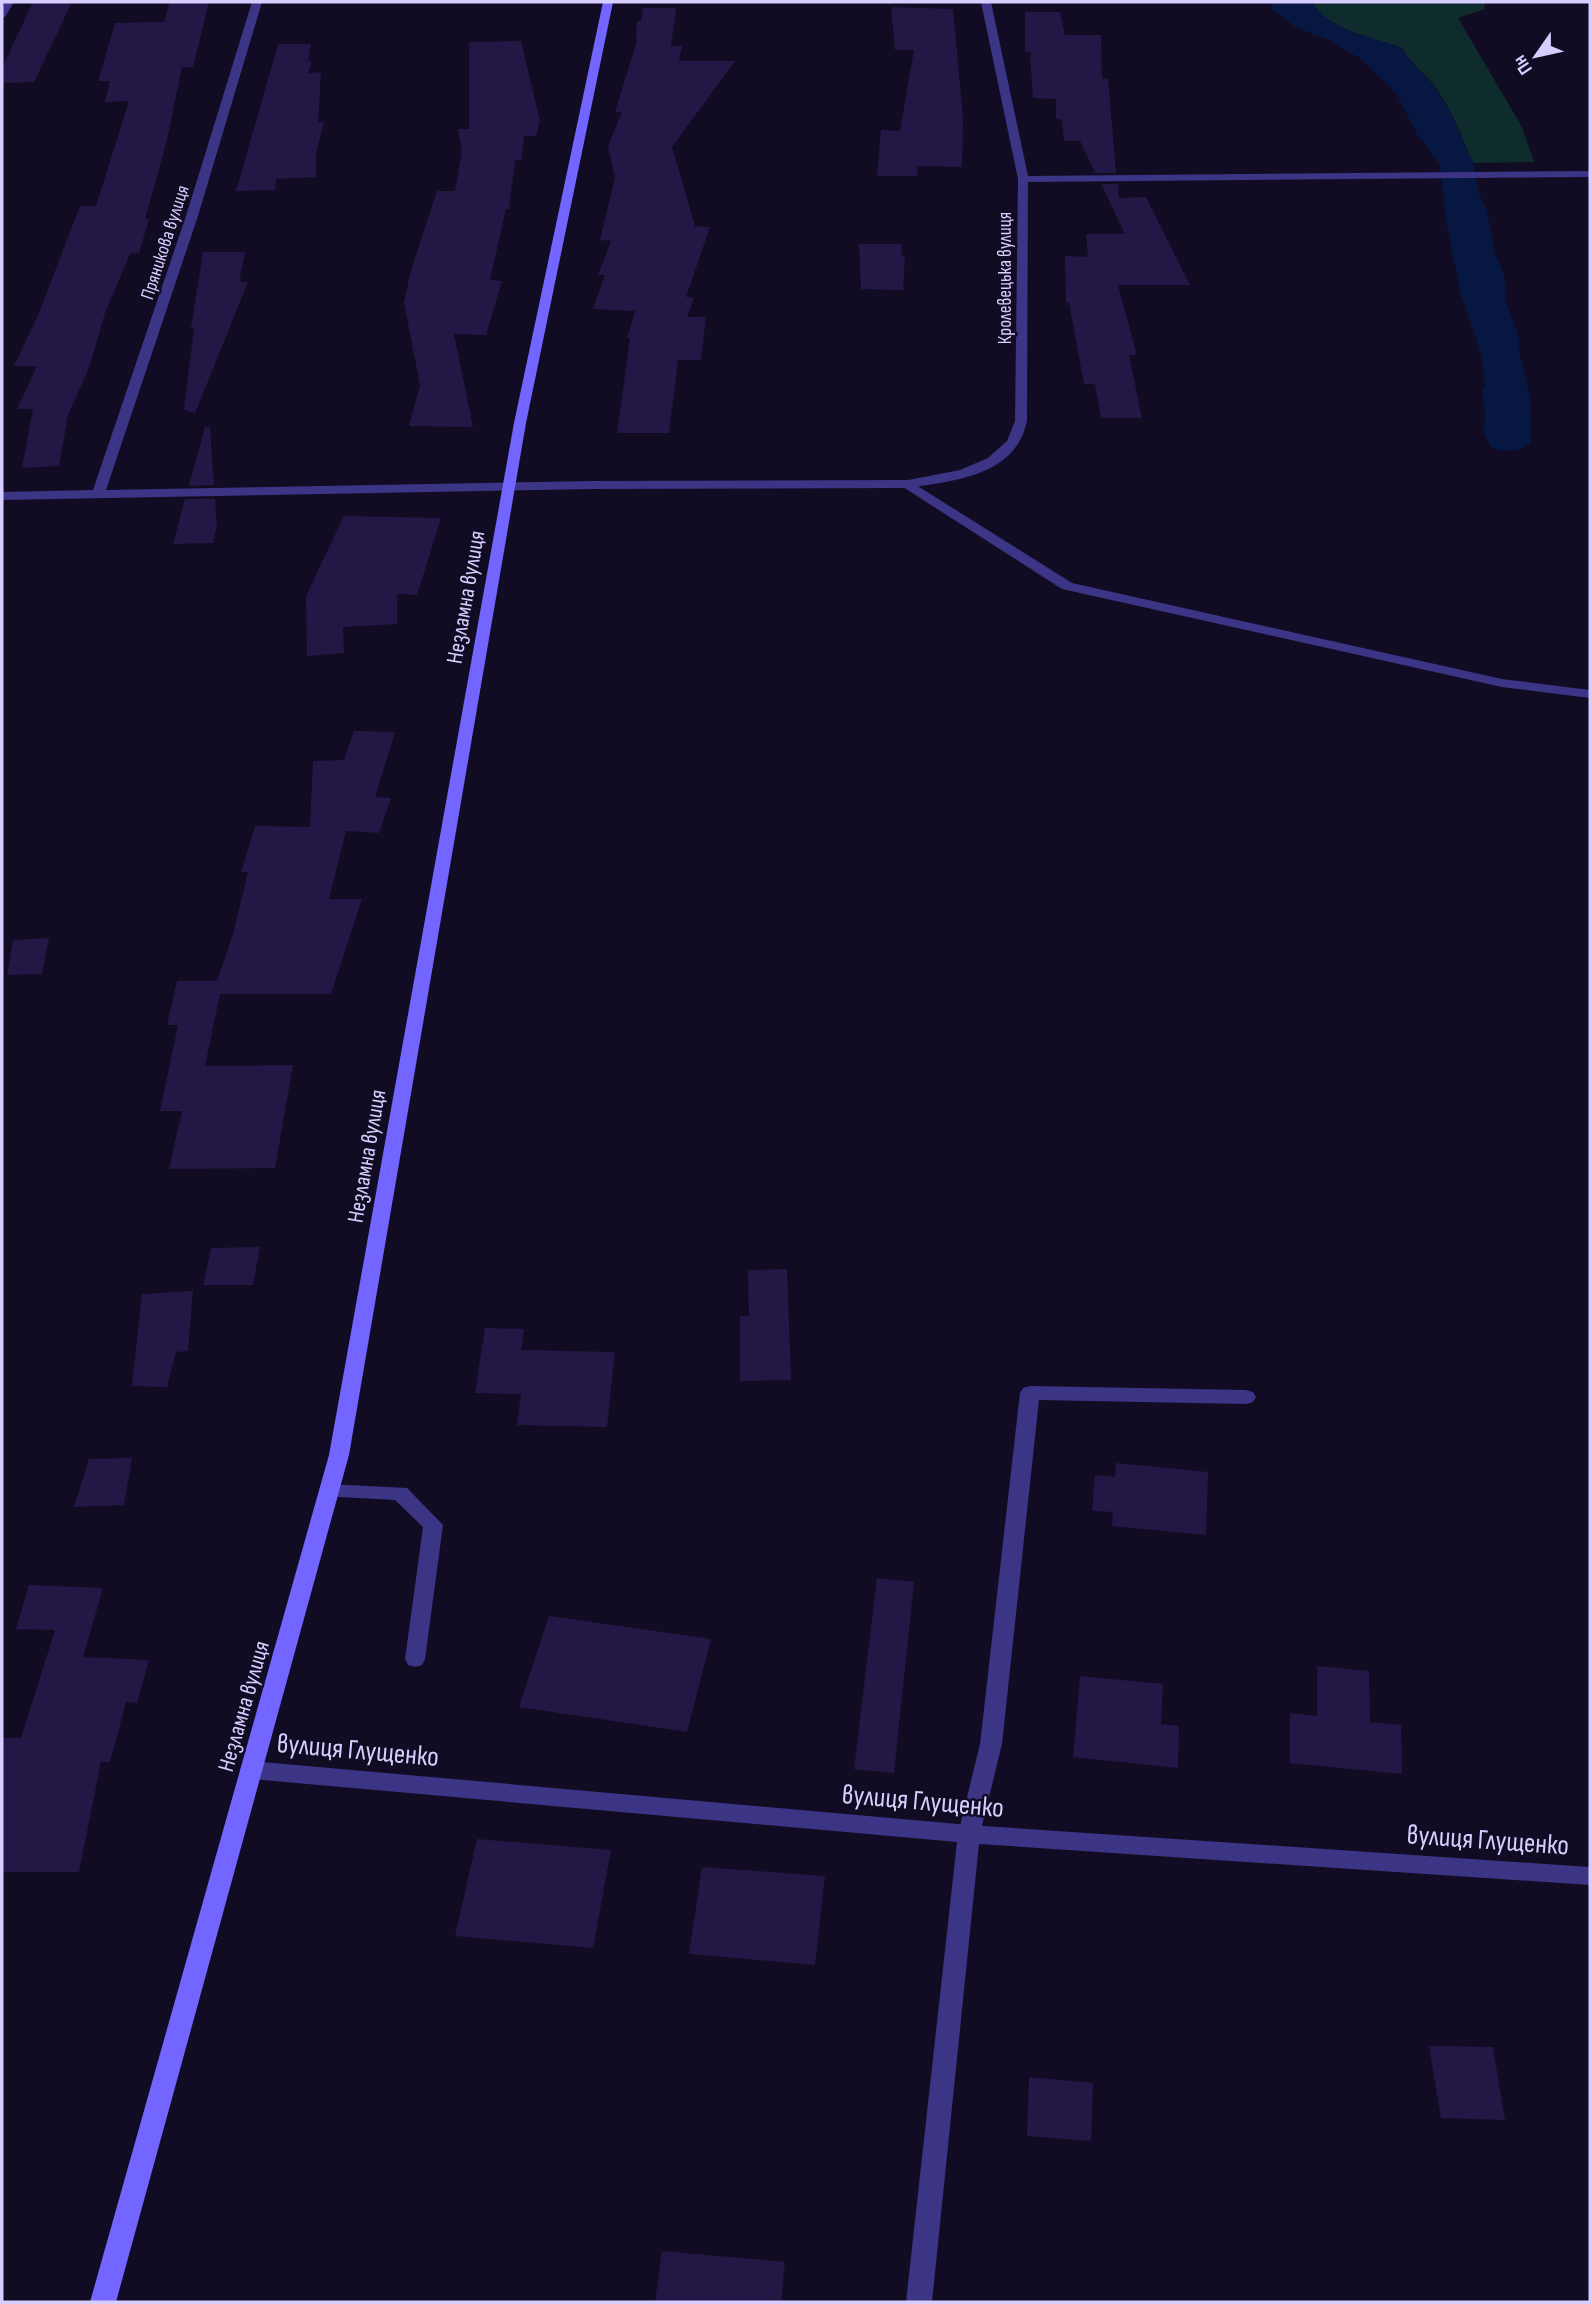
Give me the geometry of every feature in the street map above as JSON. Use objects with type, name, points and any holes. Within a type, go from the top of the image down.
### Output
[{"type":"street","points":[[2,15],[9,2]]},
{"type":"street","name":"Пряникова вулиця","points":[[99,492],[192,216],[257,2]]},
{"type":"street","name":"Незламна вулиця","points":[[103,2302],[329,1491],[346,1414],[520,423],[608,2]]},
{"type":"street","name":"Кролевецька вулиця","points":[[2,496],[509,486],[908,484],[953,476],[989,462],[1012,443],[1021,421],[1023,179],[986,2]]},
{"type":"street","points":[[1023,179],[1590,174]]},
{"type":"street","points":[[908,484],[1067,586],[1502,683],[1590,694]]},
{"type":"street","points":[[919,2302],[969,1834],[991,1744],[1030,1393],[1246,1397]]},
{"type":"street","points":[[329,1491],[400,1493],[433,1525],[415,1659]]},
{"type":"street","name":"вулиця Глущенко","points":[[251,1770],[969,1834],[1590,1876]]},
{"type":"green space","points":[[1312,2],[1484,2],[1485,9],[1458,18],[1522,127],[1534,162],[1473,163],[1441,96],[1402,48],[1340,26],[1329,20]]},
{"type":"water","points":[[1271,2],[1312,2],[1329,20],[1340,26],[1402,48],[1434,86],[1450,112],[1473,163],[1479,193],[1487,211],[1495,254],[1504,274],[1506,302],[1519,337],[1519,350],[1530,396],[1531,443],[1526,446],[1512,451],[1492,448],[1483,432],[1485,416],[1482,392],[1485,385],[1481,353],[1460,291],[1446,221],[1440,165],[1417,134],[1396,93],[1361,59],[1329,40],[1297,28],[1271,9]]},
{"type":"building","points":[[33,2],[72,2],[34,82],[2,83],[2,68]]},
{"type":"building","points":[[170,2],[209,2],[193,67],[182,67],[139,253],[130,254],[105,313],[89,368],[68,415],[59,466],[22,468],[33,409],[17,409],[37,366],[14,366],[39,313],[80,206],[96,206],[129,101],[105,102],[110,81],[98,81],[115,23],[164,22]]},
{"type":"building","points":[[891,7],[953,9],[963,117],[962,167],[917,166],[918,176],[877,176],[881,130],[900,131],[914,50],[895,50]]},
{"type":"building","points":[[643,8],[676,8],[671,46],[682,46],[679,61],[735,61],[672,147],[695,226],[710,227],[686,297],[694,298],[687,317],[706,317],[701,360],[678,360],[669,433],[617,433],[630,338],[627,338],[635,311],[593,309],[605,275],[598,275],[611,241],[600,240],[615,178],[608,146],[622,112],[615,112],[636,44],[637,21],[641,21]]},
{"type":"building","points":[[1025,12],[1060,12],[1065,35],[1101,35],[1102,79],[1108,79],[1116,173],[1095,173],[1080,141],[1064,141],[1062,120],[1056,119],[1056,99],[1033,98],[1030,52],[1025,52]]},
{"type":"building","points":[[521,41],[540,121],[536,136],[524,136],[521,160],[515,160],[509,209],[506,209],[490,280],[502,281],[486,335],[454,334],[473,427],[409,426],[420,385],[404,303],[411,270],[437,191],[455,191],[462,150],[458,129],[469,129],[469,42]]},
{"type":"building","points":[[278,44],[311,44],[308,61],[312,61],[308,73],[321,72],[318,122],[324,122],[316,153],[316,177],[276,179],[275,190],[236,191]]},
{"type":"building","points":[[1101,184],[1118,184],[1119,198],[1146,197],[1190,285],[1118,285],[1137,355],[1129,355],[1142,418],[1101,418],[1095,384],[1084,384],[1069,303],[1066,303],[1065,256],[1088,257],[1086,234],[1125,234]]},
{"type":"building","points":[[859,244],[901,244],[902,256],[905,256],[903,290],[861,289]]},
{"type":"building","points":[[203,252],[245,252],[239,282],[248,282],[195,413],[184,410],[194,328],[191,328]]},
{"type":"building","points":[[205,427],[210,427],[214,485],[189,486]]},
{"type":"building","points":[[185,499],[215,499],[217,526],[213,543],[173,544]]},
{"type":"building","points":[[344,516],[441,518],[417,595],[397,594],[397,624],[343,627],[344,653],[307,656],[306,596]]},
{"type":"building","points":[[354,731],[395,732],[375,797],[391,798],[379,833],[346,831],[329,899],[362,899],[331,994],[220,994],[205,1066],[293,1065],[275,1168],[169,1169],[182,1111],[160,1111],[178,1025],[167,1025],[177,981],[217,981],[233,934],[248,872],[241,872],[255,826],[310,827],[313,761],[344,760]]},
{"type":"building","points":[[49,938],[42,974],[7,975],[13,940]]},
{"type":"building","points":[[260,1247],[253,1285],[203,1285],[211,1248]]},
{"type":"building","points":[[787,1269],[791,1380],[740,1381],[740,1316],[749,1316],[748,1270]]},
{"type":"building","points":[[193,1291],[188,1351],[176,1352],[167,1387],[132,1386],[142,1294]]},
{"type":"building","points":[[485,1328],[524,1329],[521,1350],[615,1352],[607,1427],[517,1425],[521,1394],[475,1393]]},
{"type":"building","points":[[132,1458],[124,1505],[74,1507],[89,1459]]},
{"type":"building","points":[[1116,1463],[1208,1472],[1206,1535],[1112,1526],[1113,1512],[1092,1511],[1095,1475],[1115,1477]]},
{"type":"building","points":[[877,1578],[914,1582],[894,1773],[854,1769]]},
{"type":"building","points":[[29,1585],[103,1588],[83,1657],[149,1660],[137,1703],[126,1702],[110,1762],[101,1762],[79,1872],[2,1872],[2,1738],[21,1738],[55,1630],[16,1629]]},
{"type":"building","points":[[549,1616],[711,1639],[687,1732],[519,1707]]},
{"type":"building","points":[[1317,1666],[1369,1671],[1370,1722],[1401,1725],[1402,1774],[1290,1763],[1290,1713],[1317,1716]]},
{"type":"building","points":[[1080,1676],[1163,1684],[1161,1724],[1179,1726],[1178,1768],[1073,1757]]},
{"type":"building","points":[[477,1839],[611,1850],[593,1948],[455,1936]]},
{"type":"building","points":[[702,1867],[825,1876],[815,1965],[689,1954]]},
{"type":"building","points":[[1429,2046],[1493,2047],[1505,2120],[1441,2118]]},
{"type":"building","points":[[1029,2077],[1093,2083],[1091,2141],[1027,2136]]},
{"type":"building","points":[[662,2251],[785,2262],[781,2302],[655,2302]]}]
